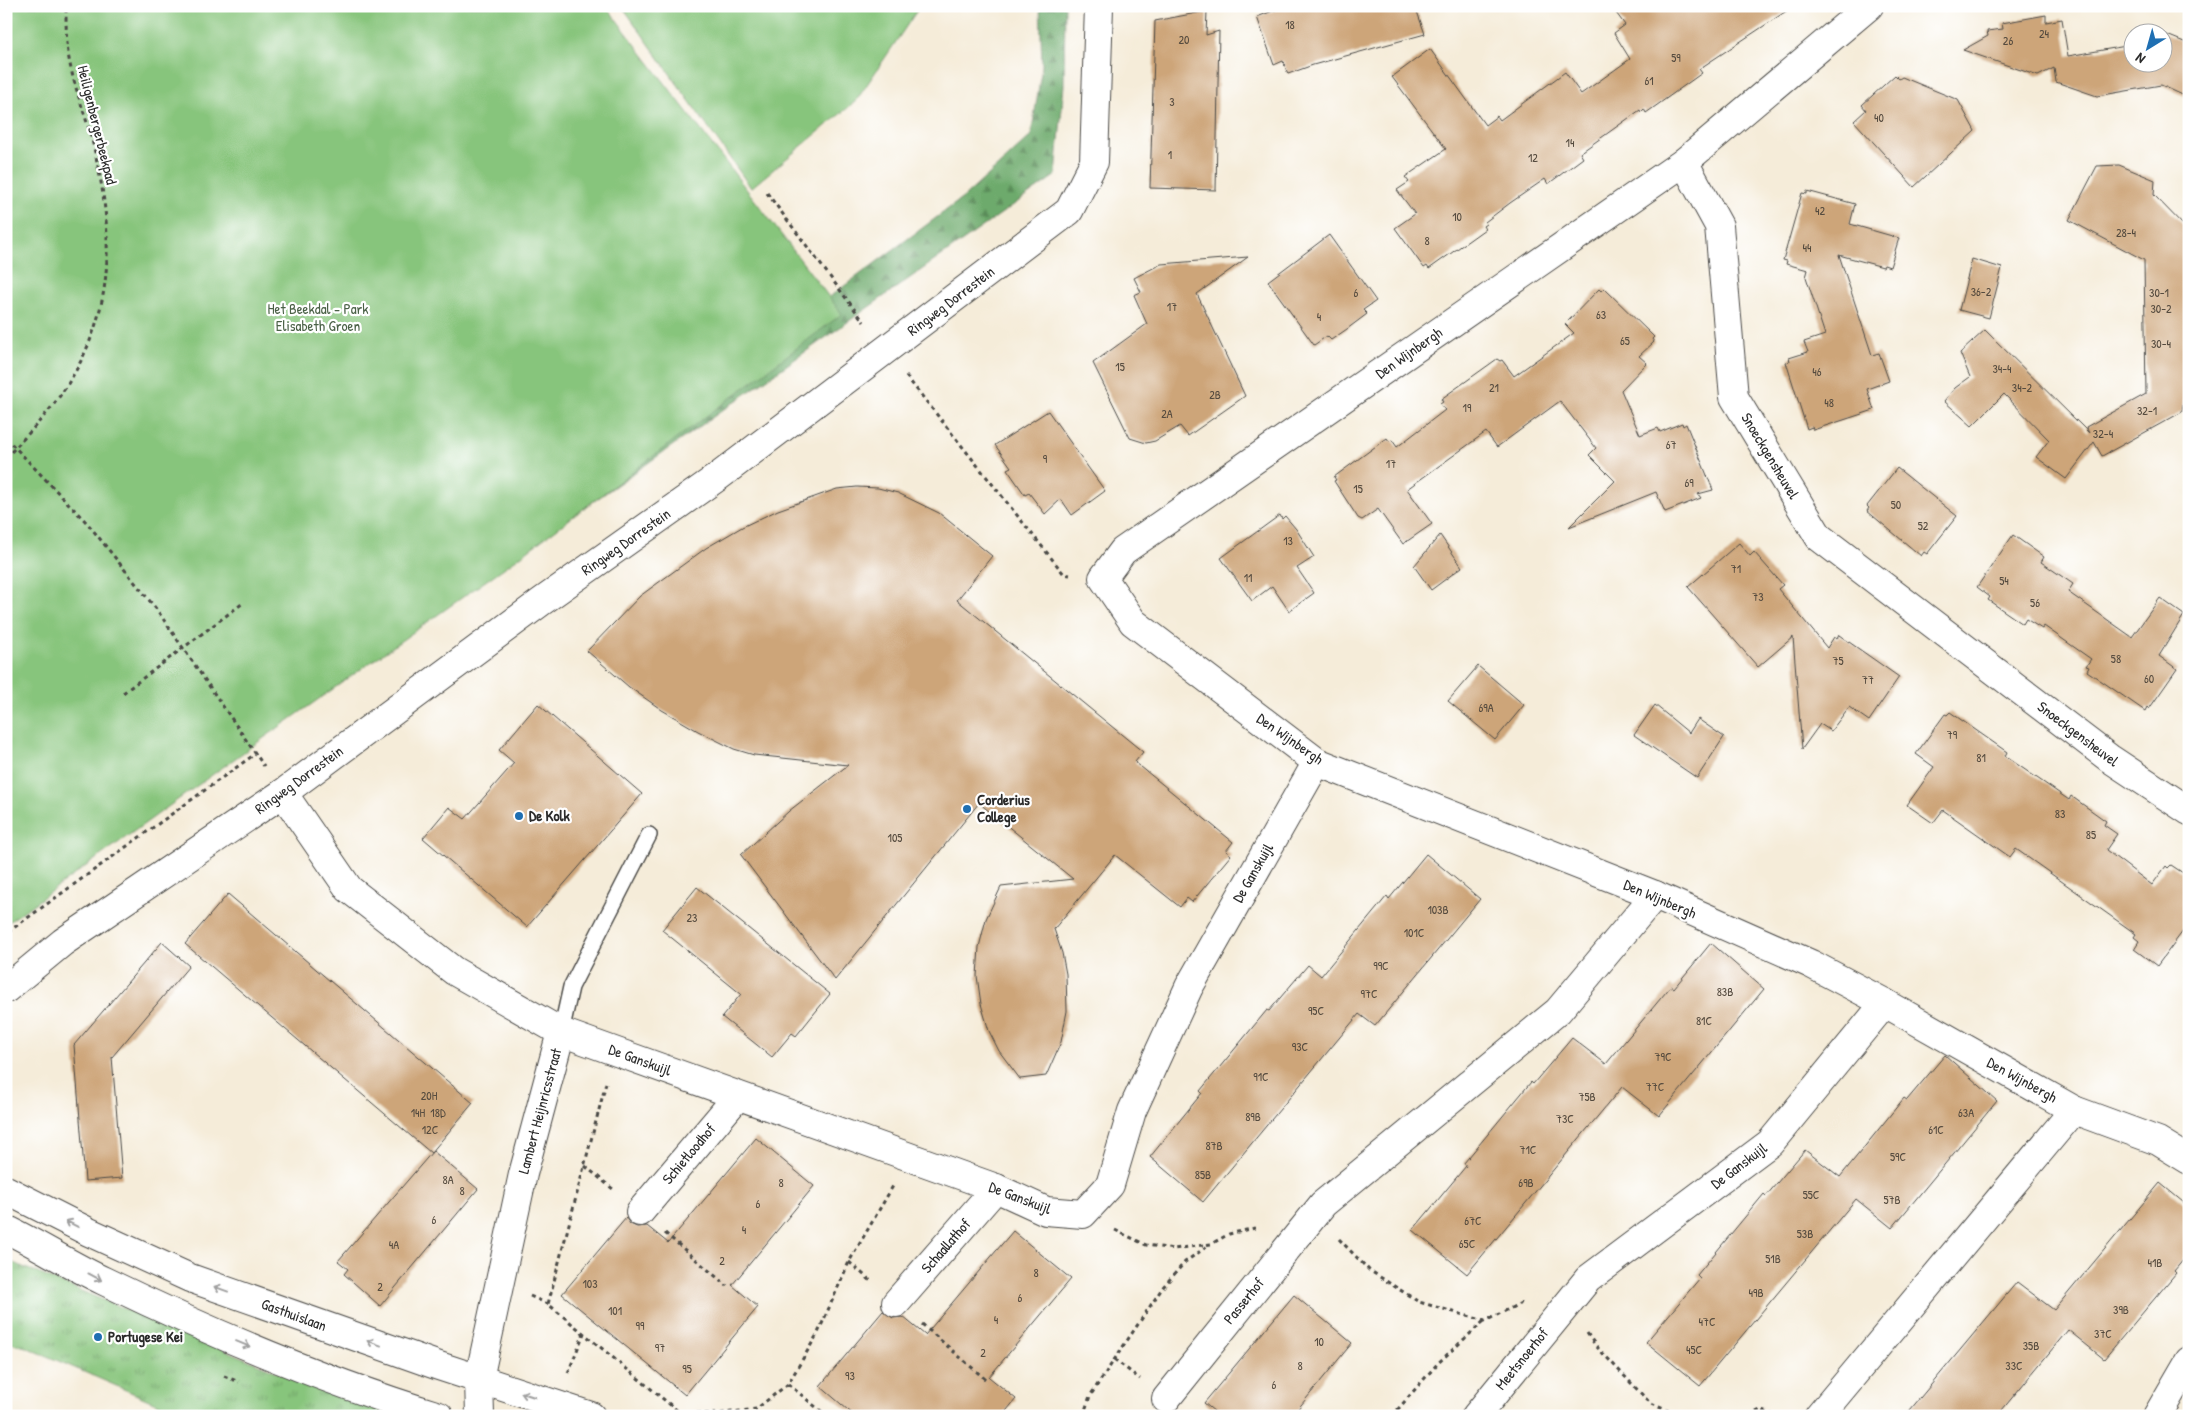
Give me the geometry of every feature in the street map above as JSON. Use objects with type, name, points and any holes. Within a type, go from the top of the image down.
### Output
[{"type":"street","name":"Ringweg Dorrestein","points":[[6,989],[63,942],[283,793],[541,602],[719,476],[1069,211],[1094,162],[1099,6]]},
{"type":"street","points":[[1684,162],[1869,6]]},
{"type":"street","name":"Den Wijnbergh","points":[[1684,162],[1123,551],[1103,578],[1133,622],[1317,762],[1655,896],[1811,964],[1885,1003],[2074,1110],[2158,1141],[2189,1160]]},
{"type":"street","name":"Snoeckgensheuvel","points":[[1684,162],[1719,226],[1734,398],[1819,537],[2108,758],[2189,812]]},
{"type":"street","name":"De Ganskuijl","points":[[561,1032],[996,1188],[1046,1211],[1083,1214],[1110,1185],[1132,1111],[1189,987],[1317,762]]},
{"type":"street","name":"Lambert Heijnricsstraat","points":[[283,793],[350,889],[454,971],[561,1032],[523,1174],[479,1379],[480,1416]]},
{"type":"street","points":[[1323,1204],[1558,1011],[1655,896]]},
{"type":"street","name":"De Ganskuijl","points":[[1569,1303],[1588,1280],[1770,1142],[1885,1003]]},
{"type":"street","name":"Schietloodhof","points":[[640,1212],[738,1096]]},
{"type":"street","points":[[1819,1416],[2074,1110]]},
{"type":"street","name":"Schaallathof","points":[[896,1303],[996,1188]]},
{"type":"street","name":"Gasthuislaan","points":[[6,1190],[88,1232],[190,1278],[591,1416]]},
{"type":"street","name":"Passerhof","points":[[1166,1399],[1323,1204]]},
{"type":"street","points":[[6,1229],[101,1280],[200,1326],[308,1370],[439,1416]]},
{"type":"street","name":"Meetsnoerhof","points":[[1476,1416],[1569,1303]]},
{"type":"street","points":[[2157,1416],[2189,1361]]},
{"type":"lane","points":[[561,1032],[571,987],[649,835]]},
{"type":"path","name":"Heiligenbergerbeekpad","points":[[6,458],[55,403],[81,361],[93,332],[106,283],[108,260],[106,213],[97,160],[69,59],[66,38],[66,6]]},
{"type":"path","points":[[767,193],[886,350],[1064,574],[1103,578]]},
{"type":"path","points":[[6,438],[88,524],[158,610],[283,793]]},
{"type":"path","points":[[123,693],[243,603]]},
{"type":"path","points":[[8,932],[256,754]]},
{"type":"path","points":[[614,1051],[548,1304],[679,1412],[716,1414],[756,1409],[788,1384],[818,1333],[849,1262],[910,1157]]},
{"type":"path","points":[[1323,1204],[1340,1241],[1369,1270],[1420,1302],[1485,1321]]},
{"type":"path","points":[[1083,1214],[1146,1246],[1174,1249],[1211,1244]]},
{"type":"path","points":[[1083,1416],[1090,1396],[1163,1287],[1185,1262],[1229,1234],[1262,1226]]},
{"type":"path","points":[[1392,1416],[1438,1364],[1485,1321],[1530,1298]]},
{"type":"path","points":[[1569,1303],[1596,1346],[1651,1404],[1682,1416]]},
{"type":"path","points":[[788,1384],[827,1416]]},
{"type":"path","points":[[1749,1416],[1760,1410],[1777,1416]]},
{"type":"green space","name":"Het Beekdal - Park Elisabeth Groen","points":[[6,6],[606,6],[842,314],[518,558],[237,757],[6,924]]},
{"type":"green space","points":[[622,6],[920,6],[856,101],[751,188]]},
{"type":"green space","points":[[1040,6],[1065,6],[1064,85],[1056,175],[536,542],[525,523],[964,197],[1031,136],[1042,66]]},
{"type":"green space","points":[[6,1260],[331,1394],[394,1416],[186,1416],[26,1347],[6,1342]]},
{"type":"building","points":[[1286,6],[1415,6],[1425,34],[1313,65],[1288,74],[1283,61],[1274,65],[1257,17]]},
{"type":"building","points":[[1611,6],[1794,6],[1699,69],[1702,73],[1646,113],[1644,109],[1641,112],[1640,110],[1580,153],[1583,158],[1548,184],[1545,179],[1485,222],[1486,224],[1483,226],[1485,229],[1429,269],[1427,266],[1424,268],[1395,228],[1415,214],[1397,190],[1409,182],[1405,177],[1446,149],[1392,77],[1430,49],[1485,125],[1497,116],[1500,120],[1565,72],[1581,94],[1630,59],[1614,33],[1625,25]]},
{"type":"building","points":[[1207,11],[1206,35],[1219,31],[1216,190],[1150,188],[1155,21]]},
{"type":"building","points":[[2046,15],[2046,22],[2062,19],[2068,56],[2122,47],[2122,72],[2172,72],[2172,37],[2189,44],[2189,98],[2161,85],[2097,96],[2056,82],[2054,68],[2038,76],[1963,50],[1988,36],[1987,31],[2003,29],[2002,23]]},
{"type":"building","points":[[1895,75],[1899,79],[1902,77],[1958,100],[1975,131],[1914,187],[1854,121],[1866,110],[1862,105]]},
{"type":"building","points":[[2119,165],[2155,180],[2154,195],[2189,231],[2189,359],[2182,412],[2102,456],[2094,442],[2066,479],[2036,457],[2049,440],[2004,394],[1972,426],[1944,401],[1955,388],[1970,377],[1960,353],[1985,330],[2089,433],[2086,427],[2146,394],[2144,260],[2069,220],[2097,166]]},
{"type":"building","points":[[1807,191],[1855,204],[1850,224],[1899,238],[1890,267],[1884,265],[1883,267],[1839,255],[1872,355],[1879,353],[1889,381],[1867,389],[1874,410],[1813,430],[1812,427],[1807,429],[1786,362],[1790,361],[1789,358],[1808,352],[1804,342],[1825,335],[1806,277],[1808,270],[1786,264],[1787,261],[1783,260],[1802,193],[1807,194]]},
{"type":"building","points":[[1329,235],[1376,301],[1363,310],[1367,314],[1347,329],[1331,340],[1327,336],[1314,345],[1268,281]]},
{"type":"building","points":[[1248,257],[1197,294],[1245,396],[1188,436],[1180,426],[1155,441],[1146,443],[1130,438],[1093,363],[1147,324],[1134,295],[1141,292],[1134,278],[1161,264]]},
{"type":"building","points":[[1972,259],[2002,268],[1989,318],[1959,310]]},
{"type":"building","points":[[1604,288],[1654,337],[1652,339],[1654,342],[1639,356],[1647,363],[1621,390],[1640,435],[1658,428],[1660,432],[1682,423],[1683,426],[1686,424],[1713,490],[1698,494],[1701,498],[1665,512],[1656,492],[1569,527],[1615,481],[1589,455],[1596,448],[1560,401],[1497,447],[1486,432],[1407,489],[1432,524],[1403,544],[1378,509],[1362,520],[1358,518],[1334,481],[1336,480],[1334,477],[1387,438],[1389,441],[1392,440],[1397,447],[1445,410],[1440,404],[1443,402],[1441,399],[1497,359],[1502,360],[1514,376],[1574,333],[1565,324],[1599,289],[1601,291]]},
{"type":"building","points":[[1048,411],[1105,491],[1072,515],[1061,499],[1045,514],[1029,493],[1025,495],[1007,469],[1011,467],[995,445]]},
{"type":"building","points":[[1897,468],[1957,516],[1927,554],[1924,552],[1921,556],[1867,511],[1869,508],[1867,506]]},
{"type":"building","points":[[857,487],[878,488],[898,493],[939,513],[992,556],[957,600],[1143,752],[1135,762],[1233,842],[1226,851],[1231,855],[1192,902],[1187,898],[1180,907],[1115,855],[1054,929],[1062,953],[1066,974],[1067,1011],[1061,1042],[1046,1076],[1020,1079],[999,1051],[989,1031],[981,1004],[977,976],[979,947],[986,919],[1001,887],[1073,879],[979,803],[835,980],[741,855],[789,811],[848,765],[754,755],[734,749],[662,710],[629,687],[587,651],[640,596],[706,548],[742,527],[778,510],[837,489]]},
{"type":"building","points":[[1280,515],[1282,519],[1285,516],[1296,529],[1314,557],[1297,568],[1314,593],[1289,611],[1272,586],[1252,601],[1221,558]]},
{"type":"building","points":[[1440,535],[1462,567],[1431,590],[1414,566]]},
{"type":"building","points":[[2013,535],[2044,557],[2041,562],[2073,584],[2068,592],[2132,637],[2160,598],[2184,615],[2159,656],[2177,669],[2149,709],[2147,707],[2145,711],[2087,671],[2089,667],[2086,666],[2091,659],[2044,626],[2042,629],[2026,619],[2023,624],[1988,600],[1990,597],[1977,587]]},
{"type":"building","points":[[1739,543],[1750,556],[1754,552],[1783,585],[1778,589],[1827,648],[1834,637],[1837,639],[1839,635],[1899,677],[1869,721],[1849,707],[1831,731],[1820,724],[1802,749],[1793,637],[1758,667],[1688,587]]},
{"type":"building","points":[[1478,666],[1524,705],[1495,740],[1448,701]]},
{"type":"building","name":"De Kolk","points":[[538,704],[642,794],[527,927],[423,838],[449,807],[465,819],[514,763],[499,750]]},
{"type":"building","points":[[1655,705],[1689,733],[1698,719],[1724,737],[1697,778],[1634,735]]},
{"type":"building","points":[[1950,712],[2007,752],[2005,756],[2069,800],[2071,796],[2106,821],[2104,825],[2117,834],[2106,850],[2152,885],[2166,866],[2168,868],[2171,865],[2189,877],[2189,923],[2157,966],[2134,949],[2139,941],[2134,937],[2136,934],[2016,849],[2010,857],[1943,810],[1933,823],[1907,805],[1934,767],[1916,754],[1945,714],[1947,715]]},
{"type":"building","points":[[1426,854],[1480,899],[1375,1026],[1359,1014],[1203,1202],[1150,1157],[1202,1093],[1200,1091],[1267,1010],[1269,1011],[1308,965],[1321,976],[1387,896],[1389,899]]},
{"type":"building","points":[[697,887],[830,994],[796,1036],[792,1033],[772,1057],[722,1017],[741,994],[662,930]]},
{"type":"building","points":[[228,894],[473,1103],[431,1153],[185,944]]},
{"type":"building","points":[[162,942],[189,966],[112,1057],[122,1178],[85,1181],[74,1045]]},
{"type":"building","points":[[1711,943],[1764,989],[1659,1116],[1622,1087],[1467,1274],[1413,1230],[1466,1166],[1464,1163],[1531,1082],[1533,1084],[1572,1038],[1606,1064],[1671,986],[1674,988]]},
{"type":"building","points":[[1945,1055],[1997,1101],[1892,1228],[1856,1199],[1700,1386],[1646,1342],[1700,1278],[1697,1275],[1764,1194],[1766,1196],[1805,1150],[1840,1177],[1904,1098],[1907,1100]]},
{"type":"building","points":[[756,1138],[814,1186],[732,1285],[758,1307],[685,1395],[562,1294],[626,1218],[630,1224],[637,1227],[647,1226],[668,1243]]},
{"type":"building","points":[[433,1151],[478,1189],[380,1306],[344,1274],[348,1269],[338,1261]]},
{"type":"building","points":[[2160,1183],[2189,1207],[2189,1253],[2174,1271],[2176,1273],[2104,1359],[2068,1330],[1997,1416],[1905,1416],[2017,1282],[2054,1310]]},
{"type":"building","points":[[1013,1231],[1071,1279],[989,1377],[1016,1399],[1002,1416],[855,1416],[820,1386],[883,1311],[893,1318],[903,1317],[925,1335]]},
{"type":"building","points":[[1294,1295],[1352,1343],[1292,1416],[1220,1416],[1204,1403]]},
{"type":"place","name":"Corderius College","points":[[967,809]]},
{"type":"place","name":"De Kolk","points":[[519,816]]},
{"type":"place","name":"Portugese Kei","points":[[98,1337]]}]
